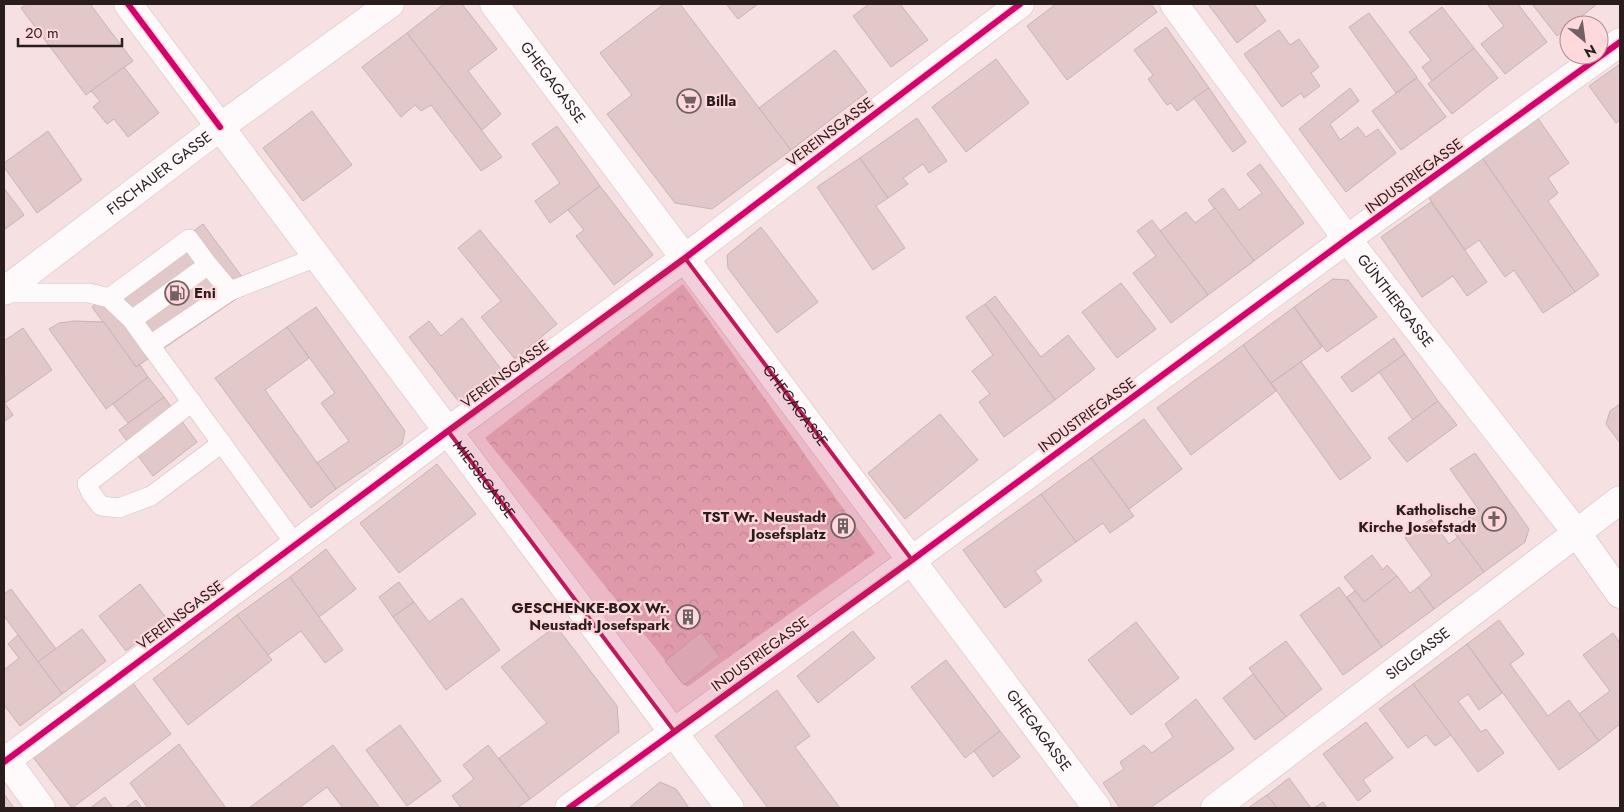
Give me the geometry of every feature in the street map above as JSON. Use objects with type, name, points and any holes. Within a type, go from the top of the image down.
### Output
[{"type":"street","name":"MIESSLGASSE","points":[[128,4],[730,808]]},
{"type":"street","name":"FISCHAUER GASSE","points":[[4,292],[220,127],[390,4]]},
{"type":"street","name":"GHEGAGASSE","points":[[494,4],[1097,808]]},
{"type":"street","name":"VEREINSGASSE","points":[[5,760],[684,258],[1020,4]]},
{"type":"street","name":"GÜNTHERGASSE","points":[[1174,4],[1348,239],[1576,532],[1620,594]]},
{"type":"street","name":"INDUSTRIEGASSE","points":[[569,808],[912,560],[1348,239],[1620,42]]},
{"type":"street","name":"SIGLGASSE","points":[[1215,808],[1620,500]]},
{"type":"street","points":[[5,760],[41,808]]},
{"type":"lane","points":[[109,298],[189,239],[230,291]]},
{"type":"lane","points":[[150,345],[230,291],[317,257]]},
{"type":"lane","points":[[132,320],[208,265]]},
{"type":"lane","points":[[4,292],[89,293],[109,298],[132,320],[295,544]]},
{"type":"lane","points":[[192,402],[87,484],[100,506],[119,508],[151,496],[222,443]]},
{"type":"highlighted area","points":[[685,258],[912,560],[674,731],[448,431]]},
{"type":"green space","points":[[683,284],[875,553],[687,687],[485,438]]},
{"type":"building","points":[[26,4],[90,4],[133,61],[86,95],[21,8]]},
{"type":"building","points":[[444,4],[462,4],[497,49],[468,71],[501,114],[482,130],[407,33]]},
{"type":"building","name":"Billa","points":[[664,4],[680,4],[791,150],[712,209],[675,203],[607,114],[632,95],[600,53]]},
{"type":"building","points":[[726,4],[758,4],[738,19]]},
{"type":"building","points":[[869,4],[900,4],[928,40],[891,67],[853,16]]},
{"type":"building","points":[[1056,4],[1151,4],[1157,12],[1067,80],[1027,26]]},
{"type":"building","points":[[1208,4],[1254,4],[1266,21],[1237,43]]},
{"type":"building","points":[[1487,4],[1518,4],[1547,42],[1505,74],[1481,44],[1504,26]]},
{"type":"building","points":[[1532,4],[1597,4],[1583,15],[1559,15],[1559,34],[1557,36]]},
{"type":"building","points":[[1442,7],[1474,48],[1432,81],[1422,67],[1431,60],[1409,32]]},
{"type":"building","points":[[1369,13],[1417,77],[1396,93],[1349,27]]},
{"type":"building","points":[[1166,27],[1209,88],[1177,111],[1171,103],[1167,105],[1148,79],[1153,75],[1134,50]]},
{"type":"building","points":[[1279,30],[1290,45],[1299,39],[1319,67],[1311,73],[1320,86],[1304,98],[1301,93],[1282,107],[1244,54]]},
{"type":"building","points":[[407,33],[502,157],[481,171],[431,105],[421,111],[415,105],[401,117],[362,67]]},
{"type":"building","points":[[1474,48],[1498,78],[1452,114],[1428,84]]},
{"type":"building","points":[[835,50],[867,92],[791,150],[759,108]]},
{"type":"building","points":[[996,59],[1029,103],[966,152],[932,107]]},
{"type":"building","points":[[1620,64],[1620,120],[1616,123],[1589,86]]},
{"type":"building","points":[[124,67],[159,113],[128,137],[114,119],[107,124],[93,107],[100,101],[91,91]]},
{"type":"building","points":[[1417,78],[1446,117],[1401,150],[1372,111]]},
{"type":"building","points":[[1209,88],[1246,142],[1233,152],[1194,98]]},
{"type":"building","points":[[1350,88],[1359,101],[1330,124],[1340,140],[1358,127],[1366,137],[1378,129],[1396,153],[1346,192],[1299,129]]},
{"type":"building","points":[[312,111],[352,165],[303,201],[263,148]]},
{"type":"building","points":[[1537,117],[1569,163],[1548,178],[1558,193],[1548,201],[1599,275],[1575,292],[1481,156]]},
{"type":"building","points":[[917,118],[947,161],[929,173],[923,164],[903,178],[908,184],[888,198],[860,158]]},
{"type":"building","points":[[557,126],[600,186],[550,223],[535,201],[560,183],[532,144]]},
{"type":"building","points":[[48,131],[82,180],[37,213],[4,167],[4,163]]},
{"type":"building","points":[[1481,156],[1575,292],[1543,313],[1514,270],[1505,277],[1479,240],[1465,250],[1427,195]]},
{"type":"building","points":[[860,158],[888,198],[876,206],[905,248],[873,270],[817,187]]},
{"type":"building","points":[[1260,164],[1304,223],[1254,261],[1208,200],[1223,188],[1239,210],[1262,193],[1247,174]]},
{"type":"building","points":[[600,186],[653,255],[614,285],[576,236],[584,230],[568,210]]},
{"type":"building","points":[[4,188],[24,215],[4,230]]},
{"type":"building","points":[[1431,202],[1487,282],[1467,296],[1453,276],[1422,297],[1381,237]]},
{"type":"building","points":[[1215,208],[1254,261],[1208,295],[1160,231],[1186,212],[1195,223]]},
{"type":"building","points":[[1152,220],[1208,295],[1171,323],[1133,273],[1156,256],[1137,231]]},
{"type":"building","name":"Eni","points":[[203,224],[251,289],[136,367],[92,307]]},
{"type":"building","points":[[761,227],[818,302],[777,333],[728,268],[727,255]]},
{"type":"building","points":[[480,230],[557,324],[515,359],[481,317],[501,301],[458,248]]},
{"type":"building","points":[[1333,279],[1348,280],[1377,317],[1327,352],[1294,307]]},
{"type":"building","points":[[1121,283],[1156,329],[1117,358],[1082,312]]},
{"type":"building","points":[[995,296],[1041,357],[1068,335],[1095,369],[1055,400],[985,304]]},
{"type":"building","points":[[985,304],[1055,400],[1004,437],[979,402],[990,394],[972,371],[993,355],[966,317]]},
{"type":"building","points":[[316,307],[405,431],[402,444],[336,489],[317,463],[349,441],[321,403],[335,393],[287,327]]},
{"type":"building","points":[[1294,307],[1322,347],[1271,383],[1243,345]]},
{"type":"building","points":[[462,318],[501,369],[459,402],[409,337],[429,321],[441,336]]},
{"type":"building","points":[[74,321],[104,322],[136,367],[140,365],[148,377],[106,409],[49,329],[59,323]]},
{"type":"building","points":[[287,327],[309,358],[265,390],[336,489],[311,508],[215,378]]},
{"type":"building","points":[[23,328],[52,370],[5,403],[4,341]]},
{"type":"building","points":[[1394,338],[1405,354],[1352,392],[1341,377]]},
{"type":"building","points":[[1243,345],[1276,391],[1191,455],[1157,408]]},
{"type":"building","points":[[1405,354],[1438,401],[1413,420],[1379,372]]},
{"type":"building","points":[[1301,362],[1371,458],[1340,480],[1271,383]]},
{"type":"building","points":[[148,377],[164,397],[128,423],[113,404]]},
{"type":"building","points":[[164,397],[197,442],[153,476],[119,430]]},
{"type":"building","points":[[1438,401],[1457,425],[1407,462],[1388,438]]},
{"type":"building","points":[[4,402],[13,415],[4,422]]},
{"type":"building","points":[[1620,404],[1620,443],[1606,424],[1610,411]]},
{"type":"building","points":[[940,414],[978,460],[905,519],[868,473]]},
{"type":"building","points":[[1144,419],[1182,469],[1129,509],[1091,458]]},
{"type":"building","name":"Katholische Kirche Josefstadt","points":[[1475,453],[1529,529],[1525,542],[1484,572],[1452,530],[1479,510],[1450,469]]},
{"type":"building","points":[[1091,458],[1134,516],[1110,533],[1103,523],[1076,542],[1041,494]]},
{"type":"building","points":[[437,464],[476,514],[399,573],[360,523]]},
{"type":"building","points":[[1041,494],[1076,542],[1035,571],[1042,581],[1005,608],[963,550]]},
{"type":"building","name":"TST Wr. Neustadt Josefsplatz","points":[[840,510],[857,534],[846,542],[829,519]]},
{"type":"building","points":[[1431,519],[1449,544],[1458,537],[1484,572],[1434,609],[1418,587],[1432,575],[1405,538]]},
{"type":"building","points":[[326,549],[356,589],[319,617],[290,577]]},
{"type":"building","points":[[1372,555],[1383,570],[1387,565],[1397,576],[1364,602],[1344,577]]},
{"type":"building","points":[[1397,576],[1410,593],[1418,587],[1434,609],[1382,647],[1347,597],[1355,591],[1364,602]]},
{"type":"building","points":[[290,577],[343,650],[325,663],[301,631],[268,655],[237,615]]},
{"type":"building","points":[[399,582],[414,602],[393,617],[379,597]]},
{"type":"building","points":[[140,584],[167,619],[126,651],[99,616]]},
{"type":"building","points":[[1339,587],[1382,647],[1343,675],[1300,615]]},
{"type":"building","points":[[11,589],[56,649],[38,662],[4,616],[4,594]]},
{"type":"building","points":[[462,598],[500,650],[446,690],[393,617],[414,602],[429,622]]},
{"type":"building","name":"GESCHENKE-BOX Wr. Neustadt Josefspark","points":[[690,606],[699,614],[685,628],[677,620]]},
{"type":"building","points":[[237,615],[272,660],[188,725],[153,679]]},
{"type":"building","points":[[1499,620],[1524,654],[1510,664],[1548,716],[1569,700],[1599,741],[1559,770],[1467,644]]},
{"type":"building","points":[[1136,622],[1179,678],[1131,715],[1088,660]]},
{"type":"building","points":[[556,626],[617,706],[619,732],[530,799],[499,758],[547,723],[501,667]]},
{"type":"building","points":[[82,629],[106,661],[62,694],[38,662]]},
{"type":"building","points":[[853,631],[875,658],[818,703],[797,676]]},
{"type":"building","points":[[701,632],[720,657],[684,685],[665,661]]},
{"type":"building","points":[[1613,633],[1620,643],[1620,724],[1599,741],[1579,714],[1610,691],[1583,655]]},
{"type":"building","points":[[18,635],[62,694],[20,726],[4,705],[4,670],[19,658],[8,644]]},
{"type":"building","points":[[1286,641],[1322,689],[1286,717],[1249,668]]},
{"type":"building","points":[[1467,644],[1502,693],[1479,710],[1468,694],[1458,701],[1481,732],[1486,729],[1504,753],[1478,772],[1413,684]]},
{"type":"building","points":[[946,660],[1000,731],[965,758],[911,687]]},
{"type":"building","points":[[1253,674],[1286,717],[1255,740],[1223,698]]},
{"type":"building","points":[[132,682],[171,734],[72,808],[33,757]]},
{"type":"building","points":[[1413,684],[1451,735],[1435,746],[1426,735],[1408,748],[1379,709]]},
{"type":"building","points":[[777,690],[810,736],[795,747],[840,808],[768,808],[715,736]]},
{"type":"building","points":[[1196,699],[1234,749],[1150,808],[1120,808],[1103,783],[1124,769],[1120,762],[1144,745],[1152,753],[1173,737],[1165,724]]},
{"type":"building","points":[[1366,722],[1393,758],[1363,780],[1371,791],[1358,801],[1323,754]]},
{"type":"building","points":[[400,725],[441,781],[407,806],[366,750]]},
{"type":"building","points":[[1000,731],[1020,757],[993,777],[974,751]]},
{"type":"building","points":[[179,744],[226,808],[148,808],[130,783]]},
{"type":"building","points":[[333,745],[380,808],[343,808],[327,787],[299,808],[249,808]]},
{"type":"building","points":[[488,745],[530,799],[517,808],[461,808],[452,796],[474,779],[463,765]]},
{"type":"building","points":[[1289,778],[1311,808],[1277,808],[1267,795]]},
{"type":"building","points":[[660,782],[676,789],[689,808],[629,808]]},
{"type":"building","points":[[4,794],[14,808],[4,808]]},
{"type":"building","points":[[1267,795],[1277,808],[1248,808]]},
{"type":"building","points":[[105,797],[113,808],[90,808]]},
{"type":"building","points":[[136,800],[142,808],[125,808]]},
{"type":"building","points":[[1323,802],[1327,808],[1314,808]]},
{"type":"cycle path","points":[[128,4],[220,127]]},
{"type":"cycle path","points":[[4,762],[448,431],[685,258],[1020,4]]},
{"type":"cycle path","points":[[569,808],[912,560],[1347,239],[1620,42]]},
{"type":"place","name":"Billa","points":[[689,101]]},
{"type":"place","name":"Eni","points":[[177,293]]},
{"type":"place","name":"Katholische Kirche Josefstadt","points":[[1494,519]]},
{"type":"place","name":"TST Wr. Neustadt Josefsplatz","points":[[843,526]]},
{"type":"place","name":"GESCHENKE-BOX Wr. Neustadt Josefspark","points":[[688,617]]}]
